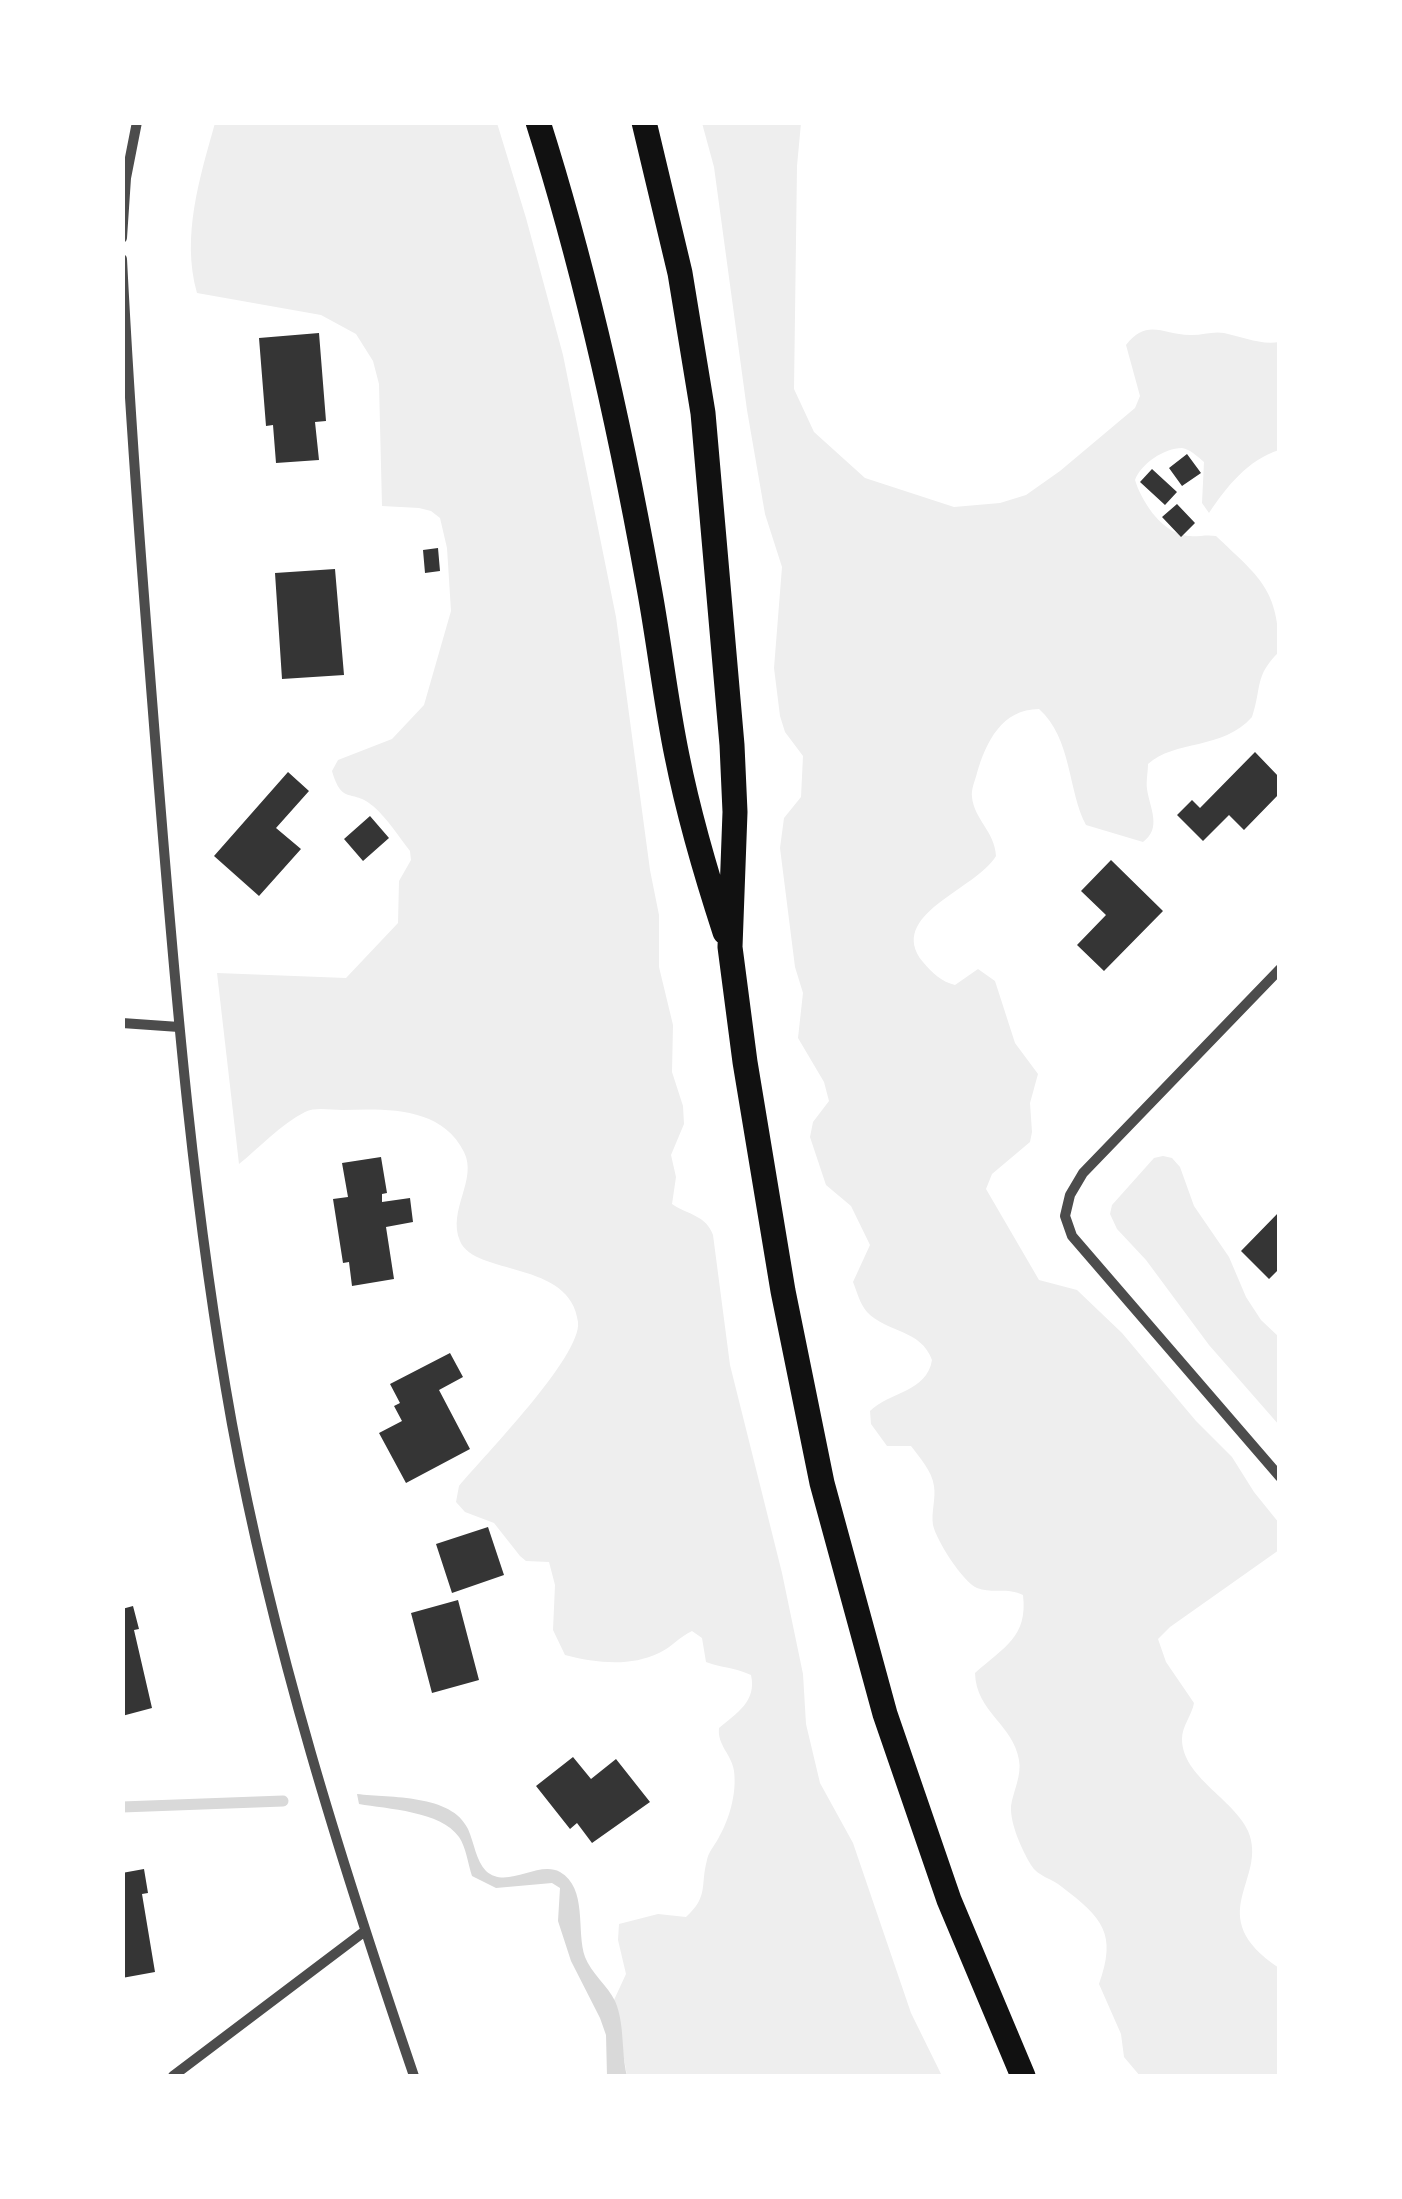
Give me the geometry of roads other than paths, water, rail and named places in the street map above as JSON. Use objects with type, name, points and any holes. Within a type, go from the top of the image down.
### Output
[{"type":"main road","points":[[538,122],[586,289],[609,387],[646,570],[676,754],[704,867],[730,946]]},
{"type":"main road","points":[[644,122],[680,273],[703,414],[732,745],[735,812],[730,946],[782,1292],[841,1561],[916,1808],[956,1918],[1023,2076]]},
{"type":"street","points":[[122,238],[126,178],[137,122]]},
{"type":"street","points":[[122,260],[130,411],[179,1027],[200,1214],[232,1424],[277,1633],[318,1783],[414,2076]]},
{"type":"street","points":[[1280,969],[1083,1173],[1064,1216],[1072,1236],[1091,1261],[1280,1476]]},
{"type":"street","points":[[122,1024],[179,1027]]},
{"type":"street","points":[[174,2076],[365,1932]]},
{"type":"waterway","points":[[122,1807],[283,1801]]}]
